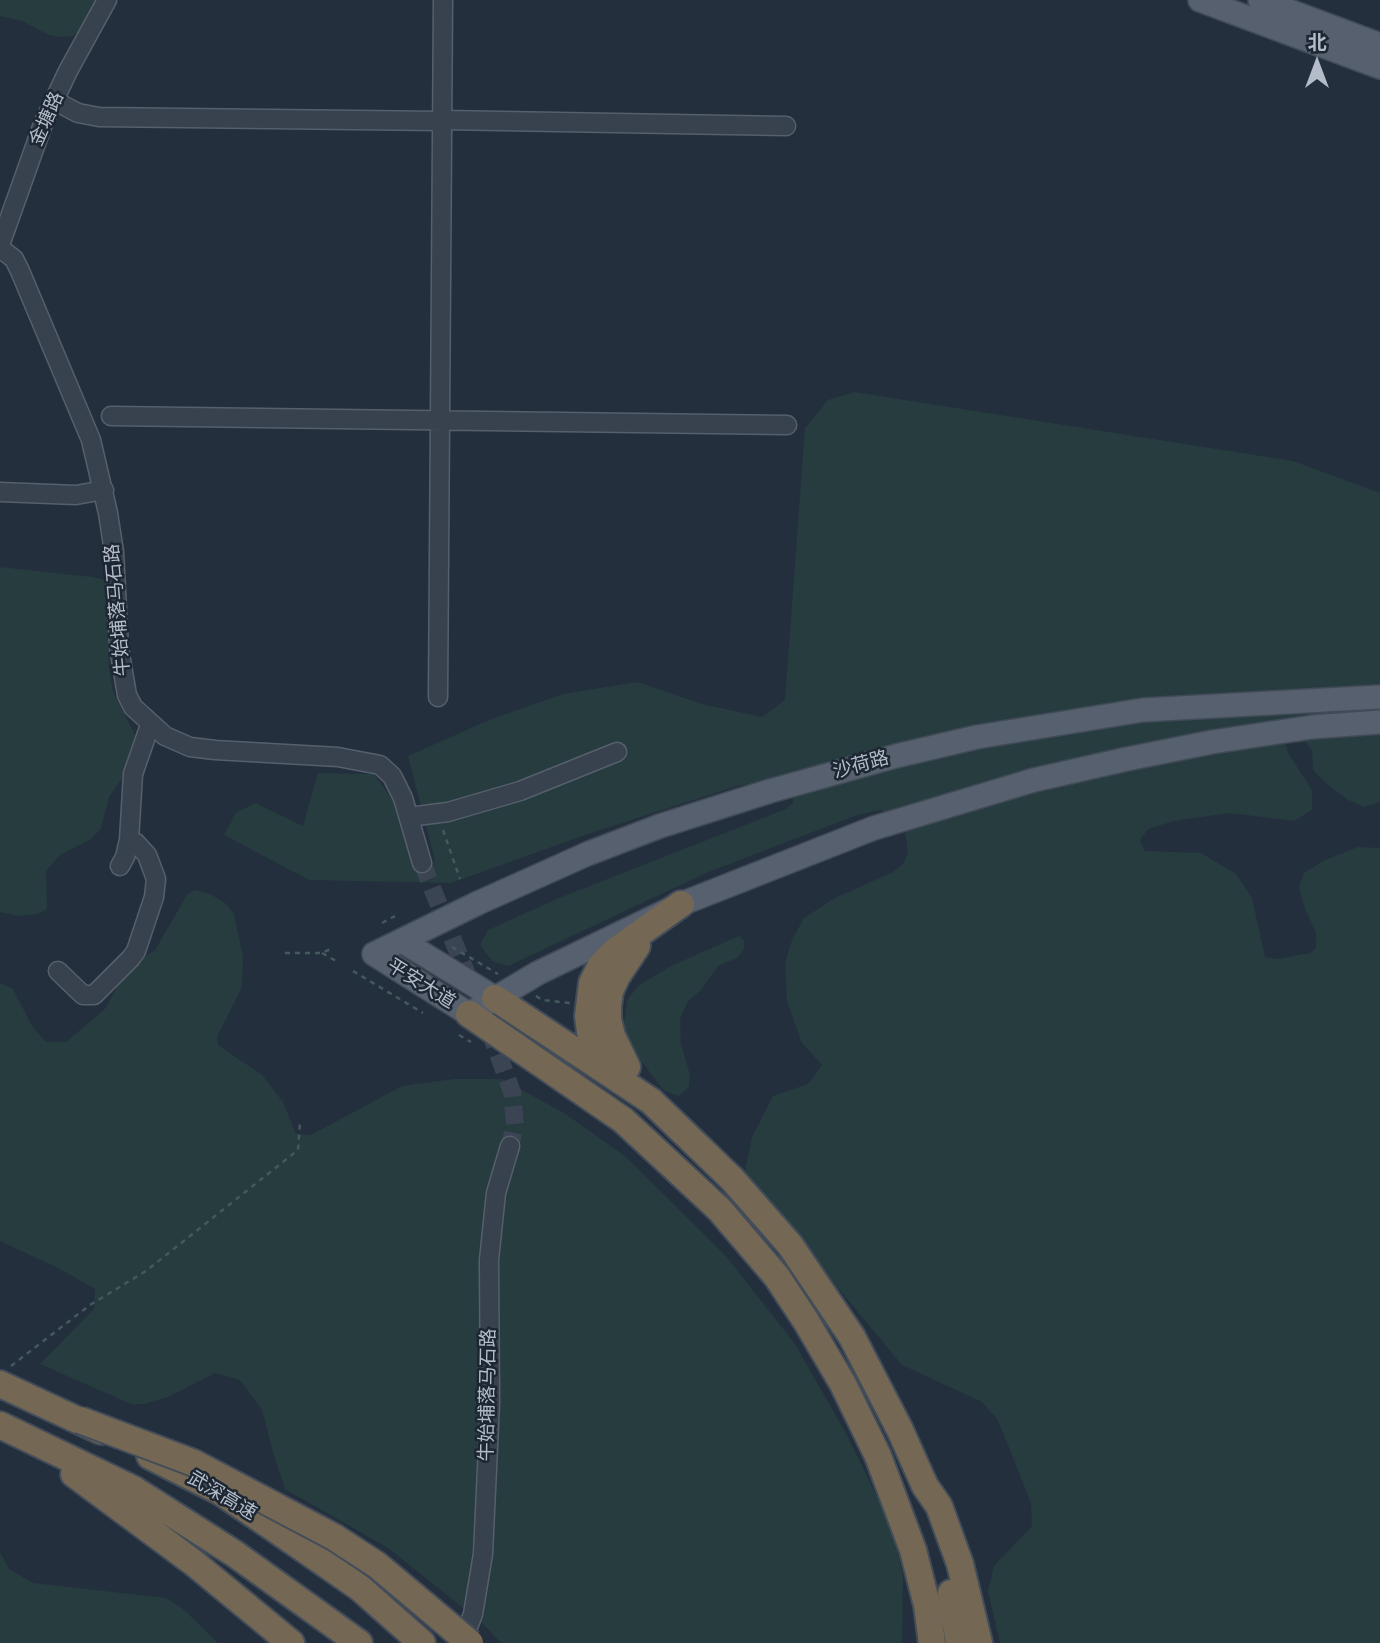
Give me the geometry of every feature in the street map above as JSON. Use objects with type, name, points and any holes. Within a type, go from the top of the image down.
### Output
[{"type":"highway","points":[[644,1094],[618,1052],[608,1020],[608,1006],[613,983],[630,954],[648,933],[681,904]]},
{"type":"highway","points":[[499,987],[644,1094],[747,1196],[789,1245],[823,1291],[852,1337],[925,1486],[939,1506],[960,1563],[979,1643]]},
{"type":"highway","points":[[464,1024],[622,1119],[720,1210],[750,1244],[806,1321],[843,1384],[877,1456],[913,1550],[921,1578],[932,1643]]},
{"type":"highway","name":"武深高速","points":[[5,1376],[43,1404],[80,1420],[221,1493],[360,1588],[422,1643]]},
{"type":"highway","points":[[80,1420],[194,1464],[334,1537],[377,1564],[470,1643]]},
{"type":"highway","points":[[8,1428],[133,1489],[235,1554],[359,1643]]},
{"type":"highway","points":[[8,1428],[194,1563],[292,1643]]},
{"type":"highway","points":[[925,1486],[926,1510],[950,1588],[959,1643]]},
{"type":"highway","points":[[901,1523],[915,1589],[917,1643]]},
{"type":"main road","points":[[1200,0],[1380,67]]},
{"type":"main road","points":[[1260,0],[1380,45]]},
{"type":"main road","name":"沙荷路","points":[[374,954],[522,882],[648,831],[771,791],[896,756],[977,737],[1143,710],[1380,697]]},
{"type":"main road","points":[[464,1024],[499,987],[538,973],[681,904],[874,828],[1034,780],[1127,759],[1212,742],[1312,727],[1380,722]]},
{"type":"main road","name":"平安大道","points":[[402,941],[499,987]]},
{"type":"main road","name":"平安大道","points":[[374,954],[464,1024]]},
{"type":"street","name":"金塘路","points":[[0,246],[34,147],[68,71],[107,0]]},
{"type":"street","points":[[438,697],[443,0]]},
{"type":"street","points":[[55,100],[88,116],[786,126]]},
{"type":"street","name":"牛始埔落马石路","points":[[0,246],[14,259],[29,291],[90,440],[104,491],[114,552],[119,648],[124,681],[133,707],[150,725],[176,743],[190,747],[338,757],[380,765],[387,770],[396,784],[422,863]]},
{"type":"street","points":[[111,416],[788,425]]},
{"type":"street","points":[[0,492],[76,495],[104,491]]},
{"type":"street","points":[[120,866],[129,840],[133,774],[150,725]]},
{"type":"street","points":[[409,817],[466,808],[520,791],[617,752]]},
{"type":"street","points":[[58,971],[83,995],[94,995],[136,951],[154,897],[156,879],[146,855],[136,843],[129,840]]},
{"type":"street","name":"牛始埔落马石路","points":[[462,1643],[473,1614],[483,1554],[490,1404],[489,1260],[496,1193],[510,1146]]},
{"type":"path","points":[[437,814],[460,879]]},
{"type":"path","points":[[382,923],[395,916],[395,910]]},
{"type":"path","points":[[452,947],[499,987]]},
{"type":"path","points":[[285,953],[322,953],[333,948]]},
{"type":"path","points":[[322,953],[335,961]]},
{"type":"path","points":[[353,971],[423,1013]]},
{"type":"path","points":[[533,994],[542,1000],[580,1004]]},
{"type":"path","points":[[464,1024],[470,1042]]},
{"type":"path","points":[[5,1376],[90,1305],[146,1271],[298,1150],[300,1122]]},
{"type":"green space","points":[[0,0],[97,0],[82,28],[73,36],[61,37],[49,35],[22,21],[0,16]]},
{"type":"green space","points":[[854,392],[1293,461],[1380,493],[1380,802],[1364,807],[1348,800],[1313,770],[1312,750],[1306,742],[1286,744],[1288,753],[1312,790],[1312,810],[1294,821],[1230,813],[1174,821],[1148,829],[1140,840],[1145,851],[1201,853],[1236,874],[1252,898],[1265,957],[1277,959],[1310,953],[1316,948],[1316,933],[1299,887],[1304,873],[1323,861],[1358,847],[1380,848],[1380,1643],[1000,1643],[988,1591],[994,1566],[1032,1526],[1031,1503],[998,1420],[982,1402],[902,1365],[783,1222],[745,1171],[752,1137],[773,1096],[808,1084],[822,1065],[802,1043],[787,1001],[785,963],[792,940],[804,918],[835,898],[893,872],[903,864],[908,853],[905,830],[896,817],[880,810],[860,814],[706,873],[508,966],[492,961],[480,945],[488,930],[559,898],[786,809],[793,803],[793,792],[778,779],[737,786],[588,834],[451,883],[309,880],[224,835],[236,813],[255,803],[303,826],[318,773],[374,774],[396,805],[413,867],[435,861],[408,756],[489,720],[563,694],[638,682],[702,704],[762,717],[785,700],[805,428],[828,400]]},
{"type":"green space","points":[[0,567],[105,580],[109,668],[113,692],[135,735],[137,752],[131,766],[109,797],[101,829],[91,839],[60,855],[46,871],[47,909],[38,914],[18,916],[0,912]]},
{"type":"green space","points":[[194,890],[210,894],[225,903],[234,914],[243,957],[242,987],[217,1037],[218,1045],[262,1075],[283,1102],[296,1134],[311,1135],[402,1086],[454,1079],[502,1079],[564,1113],[626,1157],[726,1256],[795,1344],[848,1437],[894,1532],[903,1578],[902,1643],[501,1643],[482,1623],[388,1548],[285,1489],[262,1410],[240,1380],[215,1373],[168,1397],[144,1404],[131,1404],[40,1364],[94,1309],[95,1289],[0,1241],[0,983],[13,989],[32,1026],[46,1042],[66,1042],[105,1009],[125,973],[155,950],[187,895]]},
{"type":"green space","points":[[739,936],[744,941],[744,949],[737,958],[718,966],[701,990],[688,1001],[680,1019],[681,1044],[690,1075],[689,1087],[679,1096],[664,1091],[629,1045],[624,1023],[627,1000],[639,985],[673,965]]},
{"type":"green space","points":[[0,1552],[9,1569],[33,1583],[166,1598],[183,1609],[218,1643],[0,1643]]},
{"type":"tunnel","points":[[422,863],[472,987]]},
{"type":"tunnel","points":[[489,1029],[512,1092],[515,1124],[510,1146]]}]
